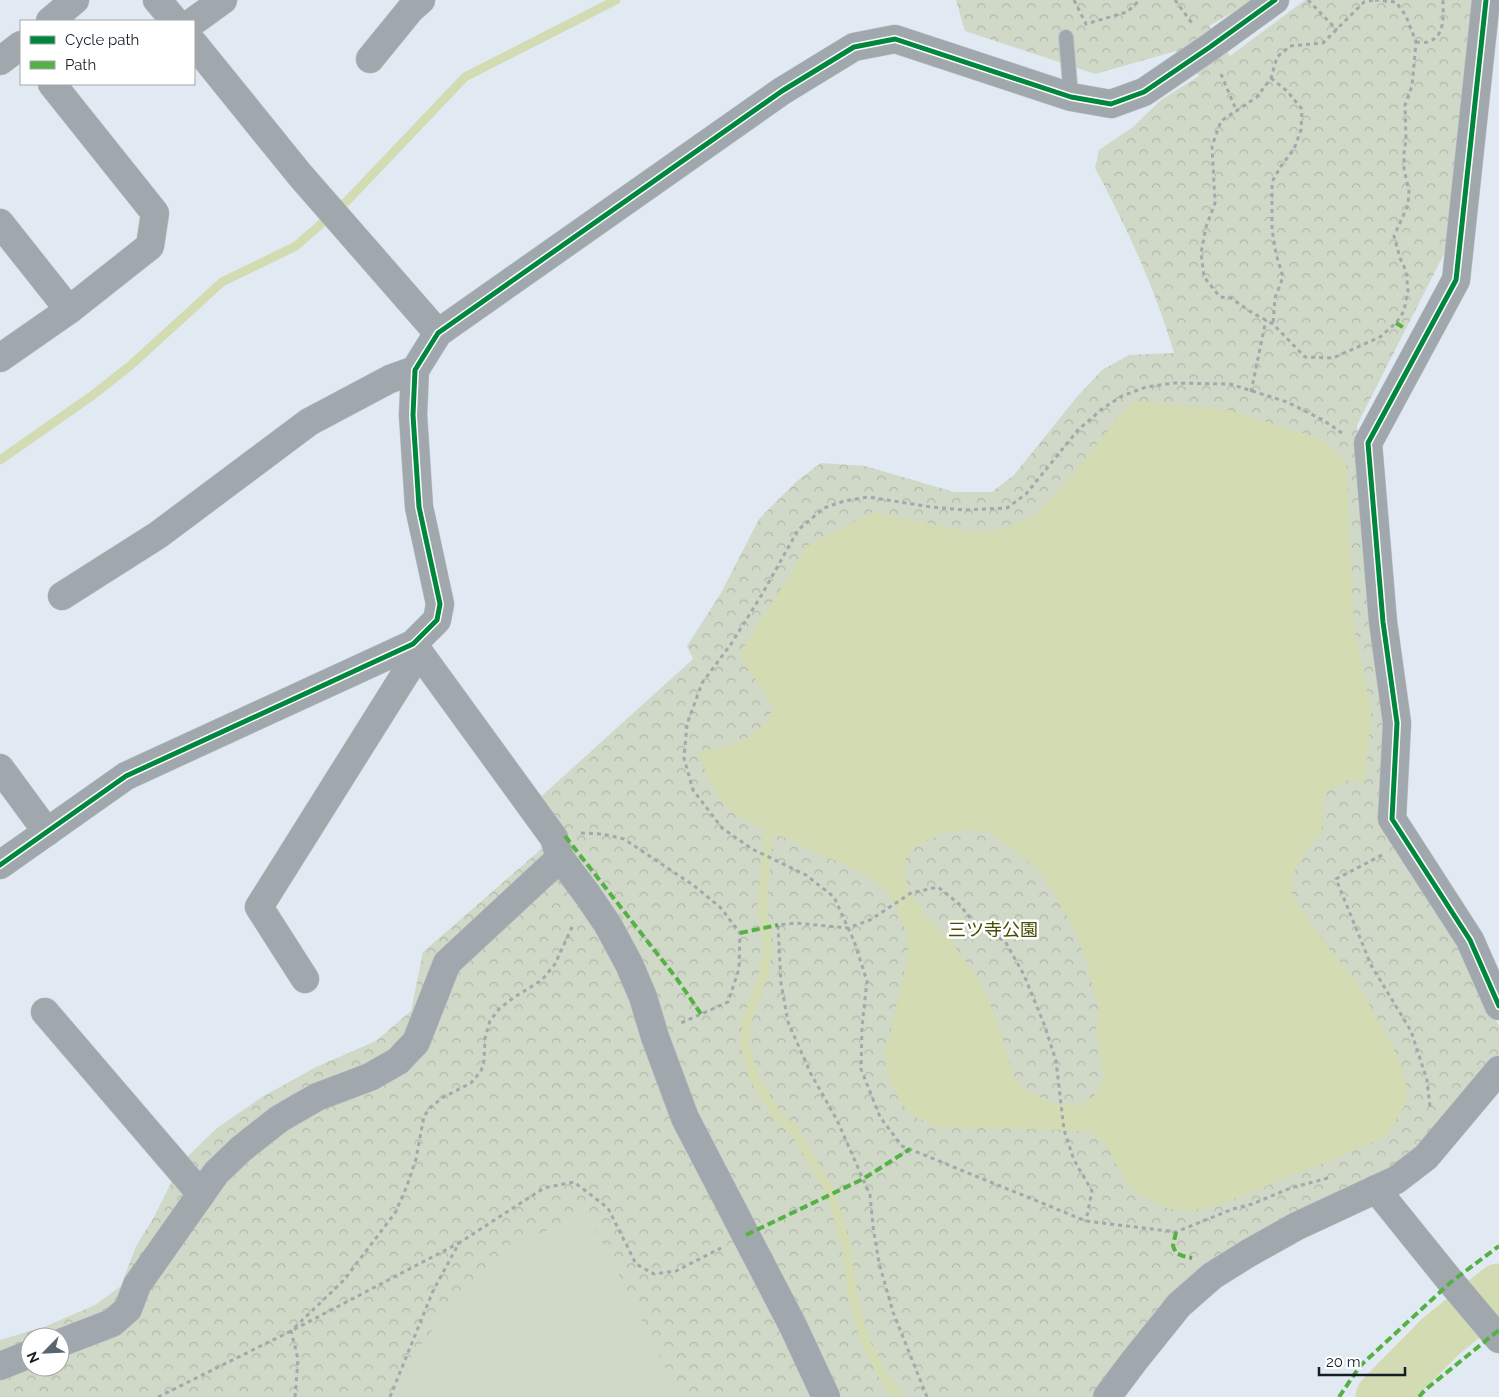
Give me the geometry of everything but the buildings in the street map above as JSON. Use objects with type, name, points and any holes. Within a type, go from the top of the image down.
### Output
[{"type":"street","points":[[51,20],[75,0]]},
{"type":"street","points":[[157,0],[174,20]]},
{"type":"street","points":[[195,20],[223,0]]},
{"type":"street","points":[[370,59],[410,10],[421,0]]},
{"type":"street","points":[[305,979],[259,907],[416,648],[437,620],[440,604],[419,506],[413,415],[415,370],[438,333],[782,91],[854,47],[895,39],[1071,97],[1111,104],[1144,92],[1275,0]]},
{"type":"street","points":[[1486,0],[1456,280],[1368,443],[1382,622],[1397,723],[1392,819],[1470,940],[1499,1006]]},
{"type":"street","points":[[195,45],[300,175],[438,333]]},
{"type":"street","points":[[0,62],[20,47]]},
{"type":"street","points":[[0,358],[69,310],[150,246],[155,213],[53,85]]},
{"type":"street","points":[[0,223],[69,310]]},
{"type":"street","points":[[62,596],[158,535],[309,422],[390,379],[415,370]]},
{"type":"street","points":[[0,865],[126,776],[416,648]]},
{"type":"street","points":[[416,648],[557,848],[608,925],[629,964],[643,997],[685,1118],[793,1326],[826,1397]]},
{"type":"street","points":[[0,768],[47,832]]},
{"type":"street","points":[[70,1339],[112,1323],[128,1309],[137,1285],[201,1194],[216,1173],[241,1149],[279,1119],[317,1097],[370,1077],[398,1061],[416,1042],[447,963],[557,848]]},
{"type":"street","points":[[45,1012],[201,1194]]},
{"type":"street","points":[[1107,1397],[1134,1360],[1179,1305],[1212,1276],[1297,1226],[1396,1180],[1426,1157],[1499,1070]]},
{"type":"street","points":[[1376,1190],[1491,1330]]},
{"type":"street","points":[[0,1366],[20,1358]]},
{"type":"lane","points":[[1066,37],[1071,97]]},
{"type":"path","points":[[1074,0],[1086,24],[1127,12],[1140,0]]},
{"type":"path","points":[[1308,0],[1337,30]]},
{"type":"path","points":[[1375,0],[1396,2],[1406,16],[1416,42],[1412,86],[1405,105],[1406,138],[1404,169],[1408,191],[1408,205],[1394,236],[1406,271],[1408,291],[1404,311],[1396,323],[1380,337],[1332,358],[1305,357],[1273,324],[1231,298],[1220,297],[1204,277],[1201,252],[1206,227],[1215,203],[1212,146],[1221,121],[1257,97],[1271,78],[1277,58],[1290,46],[1323,43],[1337,30],[1364,2],[1375,0]]},
{"type":"path","points":[[1416,42],[1427,42],[1436,37],[1443,26],[1443,0]]},
{"type":"path","points":[[1210,47],[1237,112]]},
{"type":"path","points":[[1271,78],[1287,91],[1302,109],[1301,130],[1294,149],[1272,182],[1272,229],[1276,254],[1283,277],[1275,298],[1273,324]]},
{"type":"path","points":[[1251,392],[1266,320]]},
{"type":"path","points":[[1335,1176],[1291,1188],[1176,1232],[1086,1221],[902,1146],[880,1117],[860,1069],[867,981],[848,928],[834,897],[806,875],[752,849],[722,828],[693,790],[684,758],[687,724],[702,682],[731,644],[798,530],[824,508],[844,501],[868,497],[964,510],[1007,508],[1026,494],[1078,430],[1102,409],[1122,396],[1146,387],[1174,383],[1230,384],[1287,402],[1323,420],[1344,434]]},
{"type":"path","points":[[557,848],[581,833],[603,834],[624,838],[720,907],[740,933],[739,968],[728,1002],[679,1024]]},
{"type":"path","points":[[1384,853],[1336,879],[1371,964],[1411,1031],[1427,1080],[1430,1115]]},
{"type":"path","points":[[927,1397],[893,1312],[879,1263],[870,1195],[837,1120],[811,1074],[788,1022],[781,983],[778,925],[795,923],[848,928],[870,920],[911,893],[938,887],[958,904],[979,929],[1005,941],[1024,975],[1044,1024],[1056,1061],[1064,1130],[1074,1160],[1092,1191],[1086,1221]]},
{"type":"path","points":[[291,1331],[344,1280],[395,1213],[416,1159],[424,1116],[431,1106],[471,1083],[481,1071],[484,1061],[485,1038],[490,1021],[498,1009],[542,980],[554,964],[587,894]]},
{"type":"path","points":[[158,1397],[291,1331],[459,1243],[544,1188],[574,1182],[608,1208],[636,1264],[654,1274],[676,1271],[746,1235]]},
{"type":"path","points":[[390,1397],[433,1291],[459,1243]]},
{"type":"path","points":[[291,1331],[298,1359],[295,1397]]},
{"type":"green space","name":"三ツ寺公園","points":[[956,0],[1253,0],[1209,26],[1230,56],[1305,0],[1476,0],[1445,252],[1357,425],[1370,616],[1384,712],[1380,813],[1455,936],[1499,1026],[1499,1065],[1413,1155],[1375,1183],[1299,1216],[1094,1397],[0,1397],[0,1340],[20,1334],[20,1377],[70,1377],[70,1327],[44,1327],[95,1305],[121,1286],[136,1246],[154,1217],[181,1163],[217,1128],[262,1097],[316,1067],[376,1041],[411,1011],[423,952],[554,838],[536,801],[693,659],[687,646],[721,593],[759,519],[797,481],[821,463],[865,466],[954,492],[992,492],[1014,475],[1076,398],[1102,370],[1129,355],[1174,353],[1158,305],[1139,259],[1095,168],[1099,150],[1133,127],[1161,100],[1199,76],[1176,51],[1095,74],[965,31]]},
{"type":"green space","points":[[587,1212],[680,1397],[391,1397],[411,1358],[447,1311],[494,1263],[539,1234]]},
{"type":"shaded area","points":[[1132,401],[1228,410],[1322,439],[1346,463],[1354,627],[1371,712],[1365,783],[1348,780],[1326,793],[1322,832],[1306,850],[1294,873],[1292,896],[1326,945],[1357,982],[1397,1055],[1406,1082],[1407,1102],[1387,1135],[1368,1145],[1219,1205],[1191,1211],[1170,1209],[1146,1199],[1127,1184],[1106,1145],[1093,1134],[1072,1130],[936,1127],[914,1116],[900,1102],[888,1076],[885,1050],[908,956],[907,934],[894,903],[884,889],[864,874],[754,824],[732,812],[720,799],[707,775],[698,751],[739,743],[766,724],[773,709],[762,688],[744,664],[740,653],[795,567],[806,546],[873,512],[964,531],[997,530],[1033,517],[1055,495]],"holes":[[[969,830],[988,832],[1035,867],[1054,893],[1073,927],[1087,964],[1098,1006],[1096,1031],[1104,1079],[1094,1096],[1079,1106],[1052,1103],[1021,1086],[1013,1075],[998,1024],[983,986],[949,939],[924,913],[907,888],[904,861],[917,845],[942,833]]]},
{"type":"waterway","points":[[0,460],[93,395],[131,365],[222,282],[296,246],[347,201],[465,77],[616,0]]},
{"type":"waterway","points":[[777,822],[769,830],[762,905],[768,949],[763,976],[747,1021],[745,1044],[754,1078],[776,1114],[794,1130],[831,1193],[846,1246],[853,1296],[865,1341],[884,1377],[899,1397]]},
{"type":"waterway","points":[[1381,1397],[1440,1337],[1499,1289]]},
{"type":"marked path","points":[[1396,323],[1406,329]]},
{"type":"marked path","points":[[565,836],[677,979],[701,1014]]},
{"type":"marked path","points":[[740,933],[778,925]]},
{"type":"marked path","points":[[746,1235],[863,1179],[910,1149]]},
{"type":"marked path","points":[[1176,1232],[1173,1246],[1176,1253],[1192,1258]]},
{"type":"marked path","points":[[1339,1397],[1360,1366],[1451,1282],[1499,1246]]},
{"type":"marked path","points":[[1419,1397],[1425,1390],[1499,1330]]},
{"type":"cycle path","points":[[0,865],[126,776],[413,644],[437,620],[440,604],[419,507],[413,415],[415,370],[438,333],[782,91],[854,47],[895,39],[1071,97],[1111,104],[1144,92],[1275,0]]},
{"type":"cycle path","points":[[1486,0],[1456,280],[1368,443],[1383,622],[1397,723],[1392,819],[1470,940],[1499,1006]]}]
